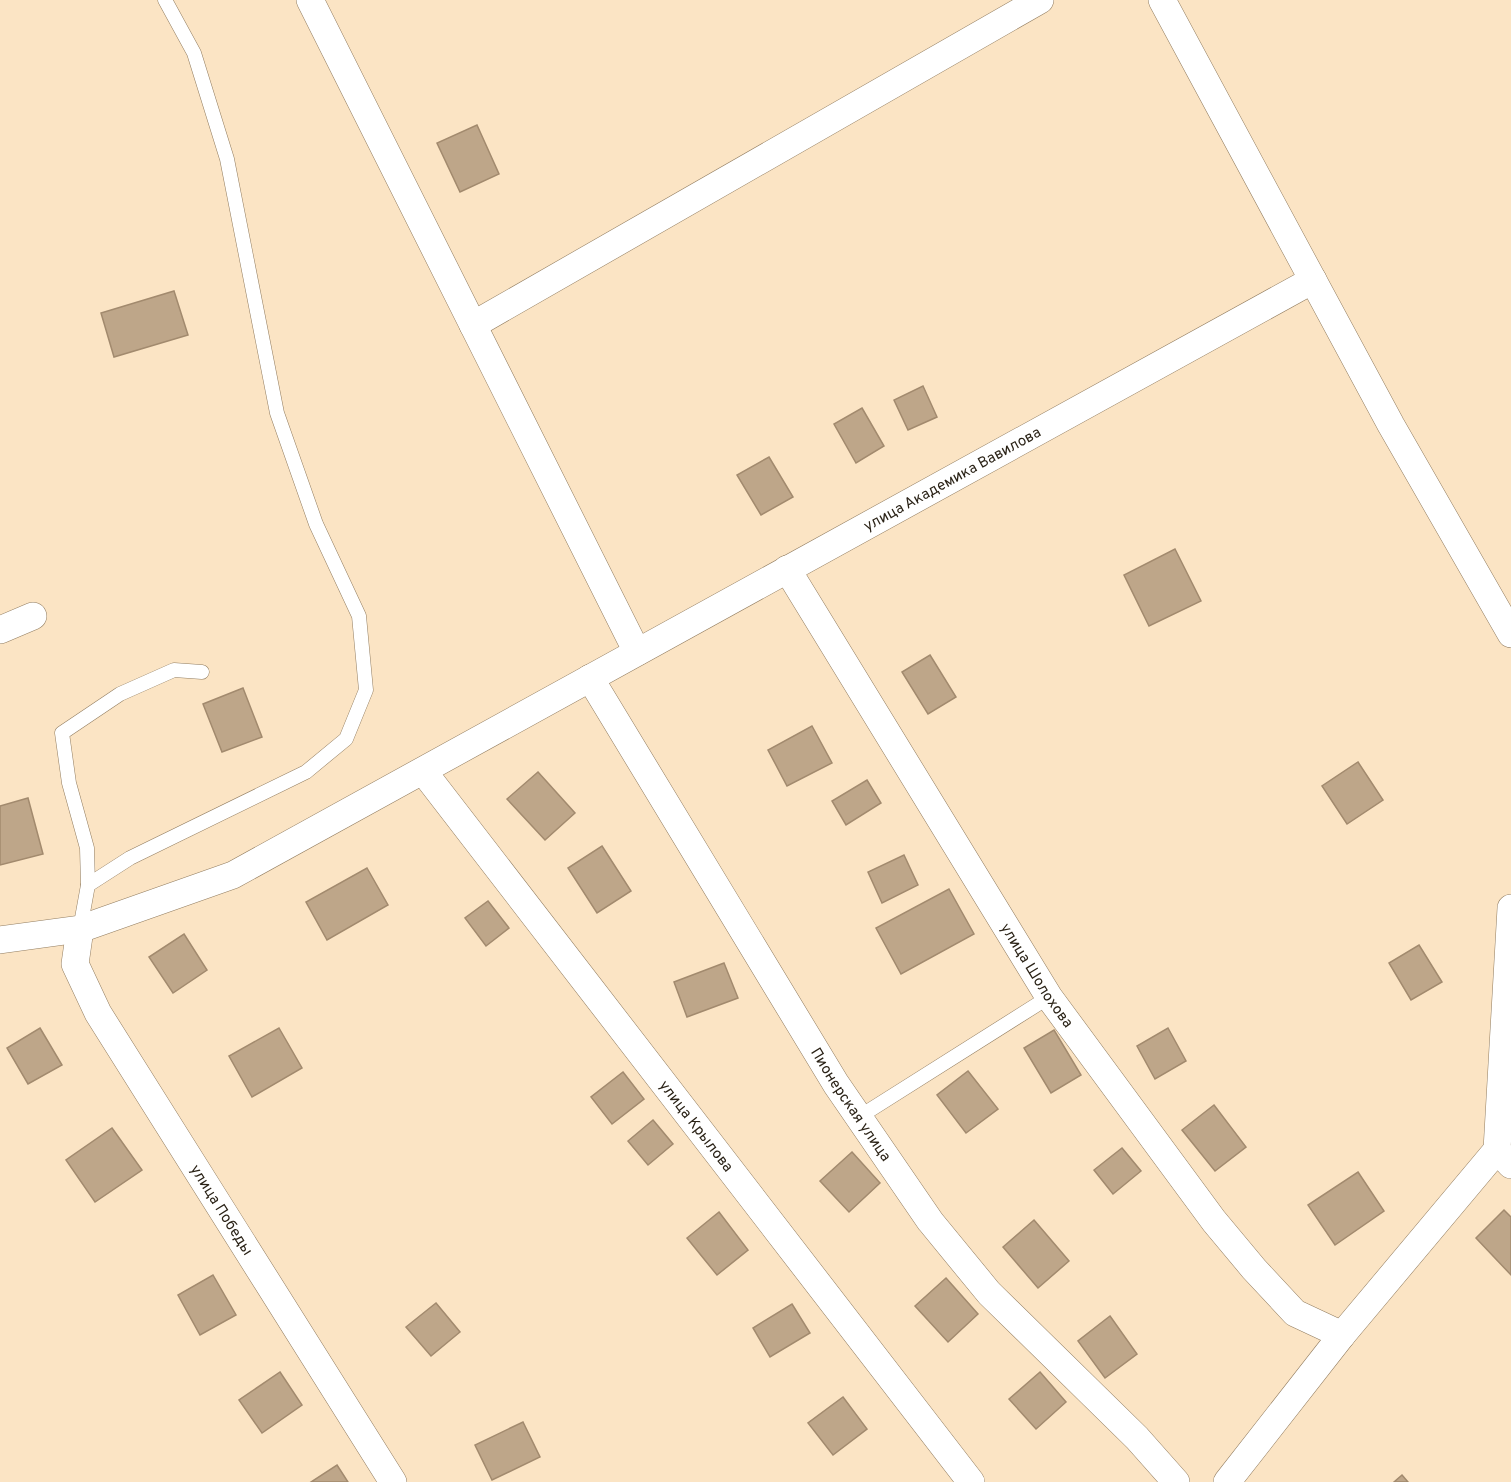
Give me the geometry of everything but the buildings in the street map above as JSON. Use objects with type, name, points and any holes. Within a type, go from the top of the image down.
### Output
[{"type":"street","points":[[310,0],[637,652]]},
{"type":"street","points":[[473,325],[1040,0]]},
{"type":"street","points":[[1162,0],[1391,425],[1511,634]]},
{"type":"street","name":"улица Академика Вавилова","points":[[0,940],[80,929],[233,874],[1313,280]]},
{"type":"street","name":"улица Шолохова","points":[[787,569],[1049,998],[1214,1221],[1254,1269],[1295,1312],[1342,1335]]},
{"type":"street","points":[[0,630],[33,616]]},
{"type":"street","name":"Пионерская улица","points":[[590,678],[836,1084],[930,1221],[989,1293],[1121,1422],[1176,1482]]},
{"type":"street","name":"улица Крылова","points":[[423,771],[970,1482]]},
{"type":"street","points":[[1227,1482],[1342,1335],[1504,1158],[1511,908]]},
{"type":"street","name":"улица Победы","points":[[80,929],[75,964],[98,1013],[393,1482]]},
{"type":"lane","points":[[88,885],[130,858],[306,772],[346,740],[366,690],[359,616],[316,524],[277,413],[227,159],[194,53],[165,0]]},
{"type":"lane","points":[[80,929],[88,885],[87,848],[69,783],[62,733],[120,694],[174,670],[202,672]]},
{"type":"lane","points":[[859,1117],[1049,998]]}]
